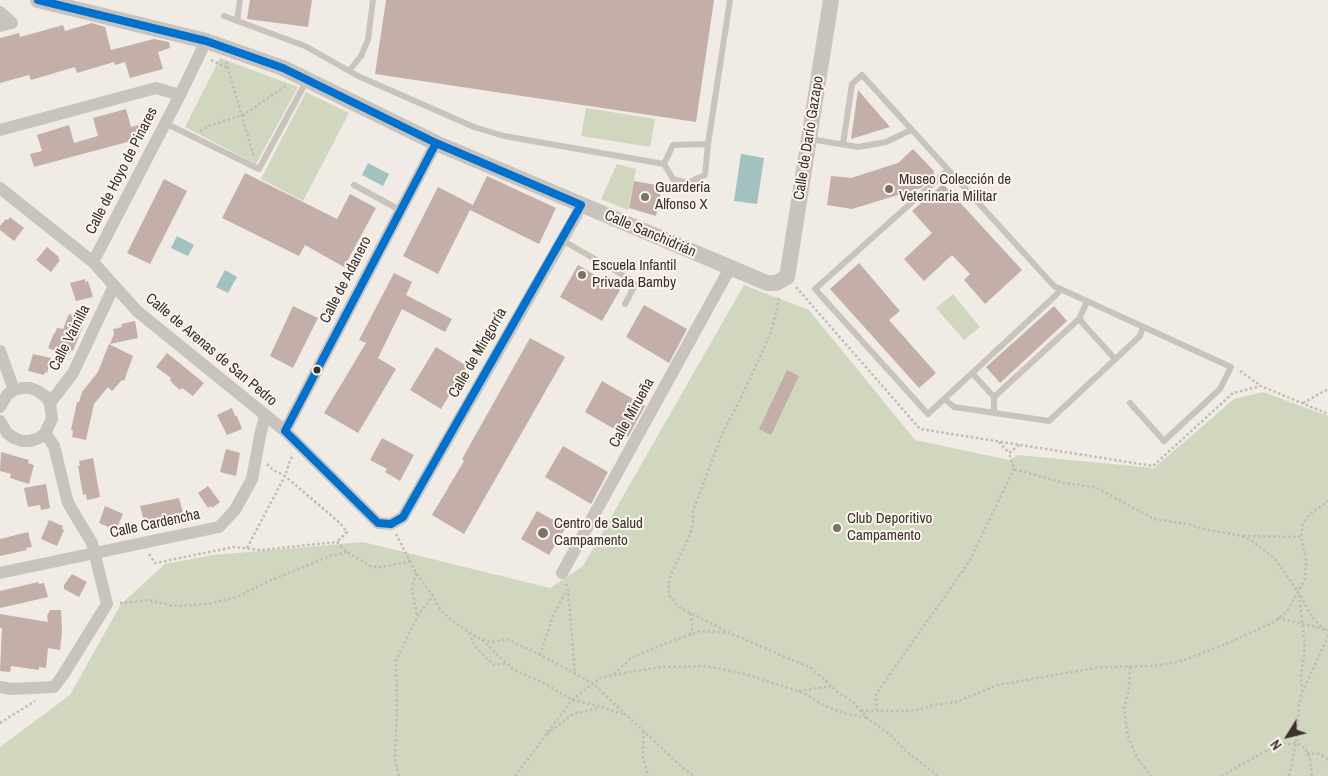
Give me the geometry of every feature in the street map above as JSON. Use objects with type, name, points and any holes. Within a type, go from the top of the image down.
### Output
[{"type":"street","name":"Calle Sanchidrián","points":[[38,0],[206,41],[232,50],[303,77],[436,143],[730,268],[767,283],[783,279]]},
{"type":"street","name":"Calle de Darío Gazapo","points":[[783,279],[809,139],[831,0]]},
{"type":"street","points":[[0,12],[12,23],[0,26]]},
{"type":"street","name":"Calle de Hoyo de Pinares","points":[[94,262],[206,41]]},
{"type":"street","name":"Calle de Hoyo de Pinares","points":[[0,130],[156,88],[180,95]]},
{"type":"street","name":"Calle de Adanero","points":[[285,432],[436,143]]},
{"type":"street","name":"Calle de Arenas de San Pedro","points":[[0,188],[94,262],[137,311],[285,432],[378,523],[391,524]]},
{"type":"street","name":"Calle de Mingorría","points":[[391,524],[403,517],[581,205]]},
{"type":"street","name":"Calle Mirueña","points":[[562,573],[730,268]]},
{"type":"street","name":"Calle Vainilla","points":[[50,403],[73,373],[114,286]]},
{"type":"street","points":[[0,351],[14,390]]},
{"type":"street","points":[[0,407],[7,395],[14,390],[22,388],[38,391],[50,403],[52,419],[45,433],[38,438],[22,441],[7,433],[1,425]]},
{"type":"street","name":"Calle Cardencha","points":[[0,573],[219,527],[235,510],[252,479],[265,416]]},
{"type":"street","points":[[45,433],[54,446],[68,503],[92,543],[94,553]]},
{"type":"street","name":"Calle Cardencha","points":[[94,553],[107,604]]},
{"type":"street","points":[[0,687],[11,689],[54,688],[107,604]]},
{"type":"lane","points":[[237,21],[240,0]]},
{"type":"lane","points":[[348,71],[361,56],[368,40],[374,0]]},
{"type":"lane","points":[[224,16],[305,46],[348,71],[474,127],[504,136],[664,164],[673,179],[687,183],[704,175],[730,0]]},
{"type":"lane","points":[[843,144],[852,84],[862,75],[1054,286],[1231,367],[1220,389],[1164,441],[1130,403]]},
{"type":"lane","points":[[165,123],[259,170],[303,77]]},
{"type":"lane","points":[[809,139],[858,147],[886,142],[911,130]]},
{"type":"lane","points":[[664,164],[673,145],[708,144]]},
{"type":"lane","points":[[948,170],[815,289],[928,414],[1061,289]]},
{"type":"lane","points":[[354,185],[400,210]]},
{"type":"lane","points":[[562,240],[631,280],[634,285],[626,304]]},
{"type":"lane","points":[[994,397],[1079,319],[1087,302]]},
{"type":"lane","points":[[1079,319],[1116,359]]},
{"type":"lane","points":[[944,399],[954,407],[1049,421],[1140,336],[1143,327]]},
{"type":"lane","points":[[972,373],[994,397],[994,413]]},
{"type":"path","points":[[232,50],[226,60],[259,170]]},
{"type":"path","points":[[209,59],[228,68]]},
{"type":"path","points":[[189,134],[242,115],[303,77]]},
{"type":"path","points":[[783,279],[920,428],[1153,466],[1233,393],[1261,386]]},
{"type":"path","points":[[783,279],[770,335],[723,432],[693,511],[693,524],[690,536],[672,572],[668,584],[669,594],[679,607],[690,613],[730,633],[812,668],[854,703],[867,718],[938,776]]},
{"type":"path","points":[[1240,371],[1261,386],[1328,414]]},
{"type":"path","points":[[1303,403],[1328,389]]},
{"type":"path","points":[[877,712],[876,694],[969,562],[1014,469],[1009,453],[999,442]]},
{"type":"path","points":[[1009,453],[1019,445]]},
{"type":"path","points":[[247,549],[285,476],[290,460],[301,447]]},
{"type":"path","points":[[141,543],[155,563],[234,547],[260,550],[337,542],[347,532],[340,523],[285,476],[272,470],[257,453]]},
{"type":"path","points":[[1014,469],[1063,483],[1095,487],[1154,519],[1242,536],[1301,537]]},
{"type":"path","points":[[861,711],[914,711],[934,705],[957,702],[997,685],[1101,667],[1154,666],[1181,661],[1226,644],[1287,612],[1305,579],[1306,560],[1301,537],[1303,524],[1309,515],[1328,501]]},
{"type":"path","points":[[391,524],[416,573],[441,610],[480,640],[514,670],[544,682],[572,700],[628,716]]},
{"type":"path","points":[[1242,536],[1274,558],[1299,593],[1312,617],[1327,631]]},
{"type":"path","points":[[337,542],[347,552],[372,567],[382,567],[410,561]]},
{"type":"path","points":[[107,604],[148,600],[174,606],[208,604],[236,597],[271,580],[330,556],[347,552]]},
{"type":"path","points":[[416,573],[412,589],[417,617]]},
{"type":"path","points":[[540,655],[553,616],[568,589],[575,675]]},
{"type":"path","points":[[1299,593],[1305,648],[1301,674],[1302,693]]},
{"type":"path","points":[[399,776],[395,760],[396,660],[417,617],[433,596]]},
{"type":"path","points":[[690,613],[693,627],[690,635]]},
{"type":"path","points":[[1278,618],[1327,631]]},
{"type":"path","points":[[614,675],[631,658],[700,631],[730,633]]},
{"type":"path","points":[[1289,776],[1296,743],[1299,705],[1302,693],[1327,631]]},
{"type":"path","points":[[468,632],[477,649],[494,665],[507,663]]},
{"type":"path","points":[[480,640],[494,642],[507,639],[592,683],[694,776]]},
{"type":"path","points":[[515,776],[572,700],[592,683],[600,678],[662,667],[705,666],[741,673],[798,691],[821,704],[843,713],[867,718]]},
{"type":"path","points":[[1130,666],[1129,689],[1124,709],[1128,736],[1137,758],[1152,776]]},
{"type":"path","points":[[798,691],[832,686]]},
{"type":"path","points":[[0,723],[41,698],[49,688]]},
{"type":"path","points":[[543,737],[573,714],[600,707]]},
{"type":"path","points":[[644,731],[643,757],[648,776]]},
{"type":"path","points":[[1221,776],[1277,745],[1296,743],[1305,748],[1310,760],[1312,776]]},
{"type":"path","points":[[1307,753],[1320,754],[1328,760]]},
{"type":"green space","points":[[220,58],[298,87],[256,164],[185,127]]},
{"type":"green space","points":[[306,92],[349,113],[303,201],[261,179]]},
{"type":"green space","points":[[586,108],[655,119],[650,147],[581,136]]},
{"type":"green space","points":[[617,164],[636,169],[628,210],[601,199]]},
{"type":"green space","points":[[744,285],[809,310],[915,440],[1009,460],[1018,455],[1154,468],[1234,399],[1263,392],[1328,416],[1328,776],[0,776],[0,747],[70,695],[121,604],[165,564],[213,555],[363,542],[550,588],[583,566]]},
{"type":"green space","points":[[953,294],[980,327],[964,340],[936,308]]},
{"type":"water","points":[[741,154],[764,158],[757,204],[734,201]]},
{"type":"water","points":[[368,163],[389,174],[383,186],[362,175]]},
{"type":"water","points":[[177,236],[194,245],[188,256],[171,248]]},
{"type":"water","points":[[225,270],[237,277],[228,293],[216,287]]},
{"type":"building","points":[[250,0],[312,0],[308,27],[247,19]]},
{"type":"building","points":[[386,0],[714,0],[696,122],[375,74]]},
{"type":"building","points":[[92,23],[105,27],[111,50],[154,39],[169,42],[170,48],[158,52],[163,69],[130,78],[125,62],[115,65],[114,62],[77,73],[75,67],[31,80],[29,75],[0,83],[0,38],[19,33],[20,37],[63,25],[65,31]]},
{"type":"building","points":[[858,90],[890,127],[851,139]]},
{"type":"building","points":[[126,109],[131,127],[142,124],[146,137],[34,167],[30,154],[42,151],[37,135],[69,125],[74,143],[98,136],[93,118]]},
{"type":"building","points":[[913,149],[934,171],[935,175],[921,188],[852,209],[827,205],[831,176],[851,178],[898,163]]},
{"type":"building","points":[[245,173],[337,219],[350,194],[376,208],[344,267],[305,245],[299,256],[222,218]]},
{"type":"building","points":[[487,176],[556,208],[539,244],[470,210],[438,274],[403,256],[438,187],[473,205]]},
{"type":"building","points":[[164,179],[187,191],[150,264],[127,253]]},
{"type":"building","name":"Guardería Alfonso X","points":[[634,181],[662,186],[656,216],[629,208]]},
{"type":"building","points":[[943,184],[1022,270],[985,304],[964,280],[970,274],[952,255],[924,281],[904,259],[932,233],[912,211]]},
{"type":"building","points":[[10,217],[24,228],[14,241],[0,230],[0,226]]},
{"type":"building","points":[[47,247],[60,260],[51,272],[36,260]]},
{"type":"building","points":[[859,263],[900,311],[889,320],[936,373],[919,388],[830,289]]},
{"type":"building","points":[[578,265],[620,290],[602,321],[560,297]]},
{"type":"building","points":[[394,273],[412,282],[406,295],[452,319],[445,332],[402,309],[378,358],[396,369],[358,433],[324,413],[366,343],[359,340]]},
{"type":"building","points":[[85,279],[85,282],[88,281],[93,297],[76,301],[70,283]]},
{"type":"building","points":[[644,305],[687,329],[669,363],[626,337]]},
{"type":"building","points":[[293,306],[318,318],[293,368],[270,356]]},
{"type":"building","points":[[1054,306],[1067,321],[1000,383],[986,367]]},
{"type":"building","points":[[69,314],[81,318],[80,325],[83,326],[73,351],[71,350],[68,356],[48,348],[57,328],[63,329]]},
{"type":"building","points":[[135,321],[138,338],[110,344],[114,334],[113,329],[122,327],[121,324]]},
{"type":"building","points":[[530,338],[565,357],[464,534],[432,515],[464,461],[462,459]]},
{"type":"building","points":[[109,344],[133,356],[124,381],[122,380],[112,391],[108,387],[94,404],[86,440],[72,437],[73,431],[71,430],[77,402],[79,402],[82,392],[98,372]]},
{"type":"building","points":[[436,347],[467,366],[441,409],[410,390]]},
{"type":"building","points":[[167,353],[204,383],[193,396],[182,388],[180,390],[170,380],[171,378],[156,367]]},
{"type":"building","points":[[33,354],[51,358],[47,373],[45,372],[44,375],[28,371]]},
{"type":"building","points":[[787,370],[799,376],[771,435],[759,429]]},
{"type":"building","points":[[602,381],[645,406],[628,437],[585,412]]},
{"type":"building","points":[[232,408],[242,429],[227,435],[217,415]]},
{"type":"building","points":[[382,438],[414,455],[400,481],[385,472],[387,469],[370,460]]},
{"type":"building","points":[[563,446],[608,472],[591,504],[545,477]]},
{"type":"building","points":[[226,449],[240,453],[236,476],[220,472]]},
{"type":"building","points":[[1,452],[29,460],[28,463],[34,465],[29,484],[10,478],[11,474],[0,471]]},
{"type":"building","points":[[93,458],[100,497],[87,500],[86,494],[83,495],[78,466],[80,466],[79,461]]},
{"type":"building","points":[[46,484],[50,508],[41,510],[40,505],[28,507],[24,488]]},
{"type":"building","points":[[208,486],[220,502],[212,508],[211,506],[208,508],[198,493]]},
{"type":"building","points":[[179,498],[183,513],[150,523],[149,519],[144,521],[140,506]]},
{"type":"building","points":[[105,506],[123,514],[116,530],[99,523]]},
{"type":"building","name":"Centro de Salud Campamento","points":[[537,511],[566,527],[549,555],[521,539]]},
{"type":"building","points":[[49,520],[63,526],[62,529],[64,530],[57,546],[41,539]]},
{"type":"building","points":[[28,532],[32,547],[26,548],[27,550],[0,556],[0,539]]},
{"type":"building","points":[[72,574],[87,582],[79,597],[64,589],[64,585]]},
{"type":"building","points":[[38,582],[39,584],[44,583],[48,597],[0,608],[0,591]]},
{"type":"building","points":[[50,610],[61,610],[62,631],[60,650],[48,648],[46,668],[39,667],[39,670],[11,666],[10,672],[0,671],[2,628],[0,628],[0,614],[48,622],[47,616]]},
{"type":"transit line","points":[[38,0],[206,41],[283,68],[436,143]]},
{"type":"transit line","points":[[436,143],[581,205],[403,517],[391,524],[378,523],[285,431],[436,143]]},
{"type":"place","name":"Museo Colección de Veterinaria Militar","points":[[889,189]]},
{"type":"place","name":"Guardería Alfonso X","points":[[645,197]]},
{"type":"place","name":"Escuela Infantil Privada Bamby","points":[[582,275]]},
{"type":"place","name":"Club Deporitivo Campamento","points":[[837,528]]},
{"type":"place","name":"Centro de Salud Campamento","points":[[543,533]]}]
